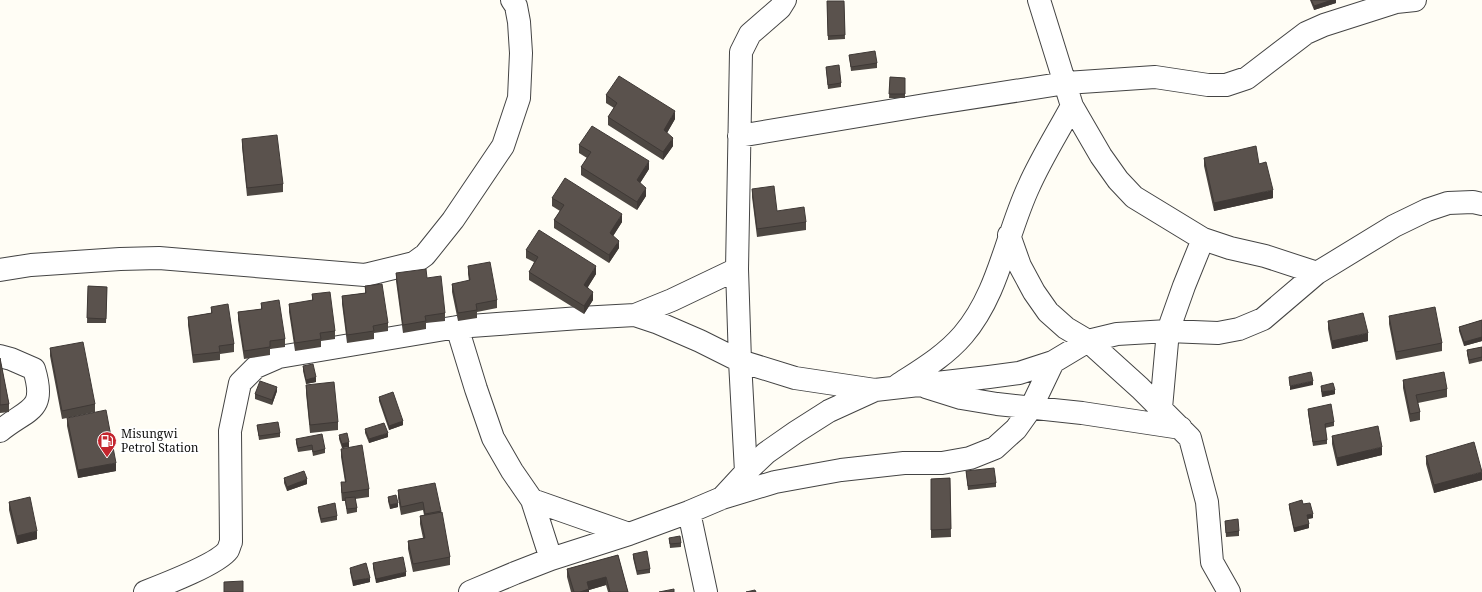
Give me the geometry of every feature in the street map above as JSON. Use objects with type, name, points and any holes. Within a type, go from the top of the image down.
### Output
[{"type":"street","points":[[0,270],[31,265],[159,258],[365,275],[414,263],[425,255],[453,220],[503,146],[519,98],[521,53],[520,22],[516,6],[512,0]]},
{"type":"street","points":[[746,472],[737,269],[741,52],[750,34],[780,8],[785,0]]},
{"type":"street","points":[[1039,0],[1072,106],[1101,156],[1118,180],[1134,197],[1203,238],[1230,248],[1265,256],[1317,273]]},
{"type":"street","points":[[739,136],[1066,83],[1155,78],[1208,86],[1226,85],[1246,78],[1306,33],[1324,25],[1396,2],[1415,0]]},
{"type":"street","points":[[722,498],[766,453],[796,432],[829,411],[885,389],[940,357],[963,335],[982,307],[998,272],[1009,235],[1029,186],[1072,106]]},
{"type":"street","points":[[635,315],[656,322],[700,341],[740,361],[795,378],[885,389],[917,384],[989,377],[1019,373],[1053,362],[1088,341],[1117,334],[1168,331],[1218,333],[1239,329],[1263,319],[1317,273],[1394,226],[1428,210],[1452,202],[1473,202],[1482,204]]},
{"type":"street","points":[[1009,235],[1020,266],[1034,292],[1048,312],[1066,328],[1088,341],[1161,408],[1190,438],[1207,502],[1212,562],[1229,592]]},
{"type":"street","points":[[1161,408],[1168,331],[1203,238]]},
{"type":"street","points":[[145,592],[184,576],[218,558],[228,550],[231,542],[230,431],[240,383],[256,367],[279,357],[457,327],[635,315],[672,300],[737,269]]},
{"type":"street","points":[[457,327],[493,438],[532,500],[551,559]]},
{"type":"street","points":[[0,356],[34,369],[39,384],[38,398],[30,410],[0,430]]},
{"type":"street","points":[[470,592],[551,559],[629,534],[722,498],[775,482],[841,470],[904,463],[942,463],[970,458],[995,448],[1016,429],[1031,408],[1053,362]]},
{"type":"street","points":[[917,384],[961,398],[997,404],[1082,413],[1181,428]]},
{"type":"street","points":[[532,500],[629,534]]},
{"type":"street","points":[[689,512],[706,592]]},
{"type":"building","points":[[1311,0],[1332,0],[1314,6]]},
{"type":"building","points":[[827,1],[844,1],[845,35],[828,36]]},
{"type":"building","points":[[875,51],[877,63],[851,67],[849,55]]},
{"type":"building","points":[[839,65],[841,83],[828,85],[826,67]]},
{"type":"building","points":[[619,76],[675,111],[664,130],[673,138],[663,152],[608,117],[617,103],[606,95]]},
{"type":"building","points":[[890,77],[905,78],[905,94],[889,94]]},
{"type":"building","points":[[592,126],[649,161],[637,180],[646,188],[637,202],[581,167],[591,152],[579,145]]},
{"type":"building","points":[[277,135],[283,184],[247,188],[242,139]]},
{"type":"building","points":[[1256,146],[1259,164],[1266,162],[1273,190],[1214,203],[1204,158]]},
{"type":"building","points":[[565,178],[622,214],[610,233],[619,241],[609,255],[554,220],[564,205],[552,198]]},
{"type":"building","points":[[774,186],[777,211],[804,207],[806,222],[757,229],[752,189]]},
{"type":"building","points":[[539,230],[596,266],[584,285],[593,292],[584,306],[529,272],[538,257],[526,250]]},
{"type":"building","points":[[490,262],[497,300],[476,304],[477,310],[458,313],[452,284],[470,280],[468,266]]},
{"type":"building","points":[[426,269],[427,278],[441,276],[445,313],[425,316],[426,321],[403,325],[396,273]]},
{"type":"building","points":[[382,284],[388,323],[373,326],[374,331],[347,335],[342,296],[366,293],[365,286]]},
{"type":"building","points":[[88,286],[107,287],[106,319],[87,318]]},
{"type":"building","points":[[330,292],[335,331],[320,333],[321,339],[295,343],[289,304],[313,300],[312,294]]},
{"type":"building","points":[[279,300],[285,339],[270,341],[270,347],[244,351],[238,312],[262,309],[261,303]]},
{"type":"building","points":[[228,304],[234,344],[219,346],[220,352],[193,355],[188,317],[212,313],[211,307]]},
{"type":"building","points":[[1435,307],[1442,343],[1396,352],[1389,316]]},
{"type":"building","points":[[1363,313],[1368,333],[1332,341],[1328,321]]},
{"type":"building","points":[[1482,320],[1482,337],[1464,342],[1459,327]]},
{"type":"building","points":[[83,342],[95,404],[62,411],[50,348]]},
{"type":"building","points":[[1482,347],[1482,357],[1469,360],[1467,350]]},
{"type":"building","points":[[0,358],[9,404],[0,405]]},
{"type":"building","points":[[313,364],[316,377],[306,380],[303,366]]},
{"type":"building","points":[[1311,372],[1313,381],[1290,386],[1289,377]]},
{"type":"building","points":[[1444,372],[1447,389],[1416,395],[1420,412],[1410,414],[1403,380]]},
{"type":"building","points":[[260,381],[277,387],[272,400],[255,394]]},
{"type":"building","points":[[334,382],[338,422],[310,425],[306,385]]},
{"type":"building","points":[[1333,383],[1335,390],[1322,392],[1321,386]]},
{"type":"building","points":[[393,392],[403,421],[389,426],[379,397]]},
{"type":"building","points":[[1331,404],[1334,422],[1325,424],[1327,440],[1313,442],[1308,409]]},
{"type":"building","points":[[106,410],[116,463],[78,470],[67,418]]},
{"type":"building","points":[[278,422],[280,433],[259,436],[257,425]]},
{"type":"building","points":[[384,423],[388,433],[369,439],[365,429]]},
{"type":"building","points":[[1378,426],[1382,447],[1337,458],[1332,436]]},
{"type":"building","points":[[347,433],[349,442],[342,444],[339,435]]},
{"type":"building","points":[[322,434],[325,449],[313,452],[312,445],[298,448],[296,439]]},
{"type":"building","points":[[1474,442],[1482,472],[1434,485],[1426,456]]},
{"type":"building","points":[[362,445],[369,489],[342,493],[341,482],[346,482],[341,449]]},
{"type":"building","points":[[994,468],[996,483],[968,486],[966,471]]},
{"type":"building","points":[[304,471],[307,479],[287,487],[284,478]]},
{"type":"building","points":[[950,478],[951,529],[931,530],[931,479]]},
{"type":"building","points":[[435,483],[441,511],[425,514],[423,502],[401,507],[398,490]]},
{"type":"building","points":[[396,495],[398,503],[390,505],[388,497]]},
{"type":"building","points":[[30,497],[37,531],[17,536],[9,502]]},
{"type":"building","points":[[355,497],[357,508],[347,509],[345,498]]},
{"type":"building","points":[[1302,500],[1303,504],[1310,503],[1313,514],[1307,515],[1309,524],[1294,528],[1289,504]]},
{"type":"building","points":[[335,503],[337,516],[321,519],[318,507]]},
{"type":"building","points":[[442,512],[450,557],[413,564],[408,541],[425,538],[420,516]]},
{"type":"building","points":[[1238,519],[1239,531],[1226,533],[1225,521]]},
{"type":"building","points":[[680,536],[681,543],[670,544],[669,538]]},
{"type":"building","points":[[647,551],[650,569],[637,571],[633,554]]},
{"type":"building","points":[[618,555],[628,592],[610,592],[606,577],[587,582],[589,589],[574,592],[567,569]]},
{"type":"building","points":[[403,557],[406,572],[376,579],[373,563]]},
{"type":"building","points":[[366,563],[370,578],[353,581],[350,568]]},
{"type":"building","points":[[243,581],[243,592],[224,592],[224,582]]},
{"type":"building","points":[[674,589],[674,592],[659,592]]},
{"type":"place","name":"Misungwi Petrol Station","points":[[107,458]]}]
